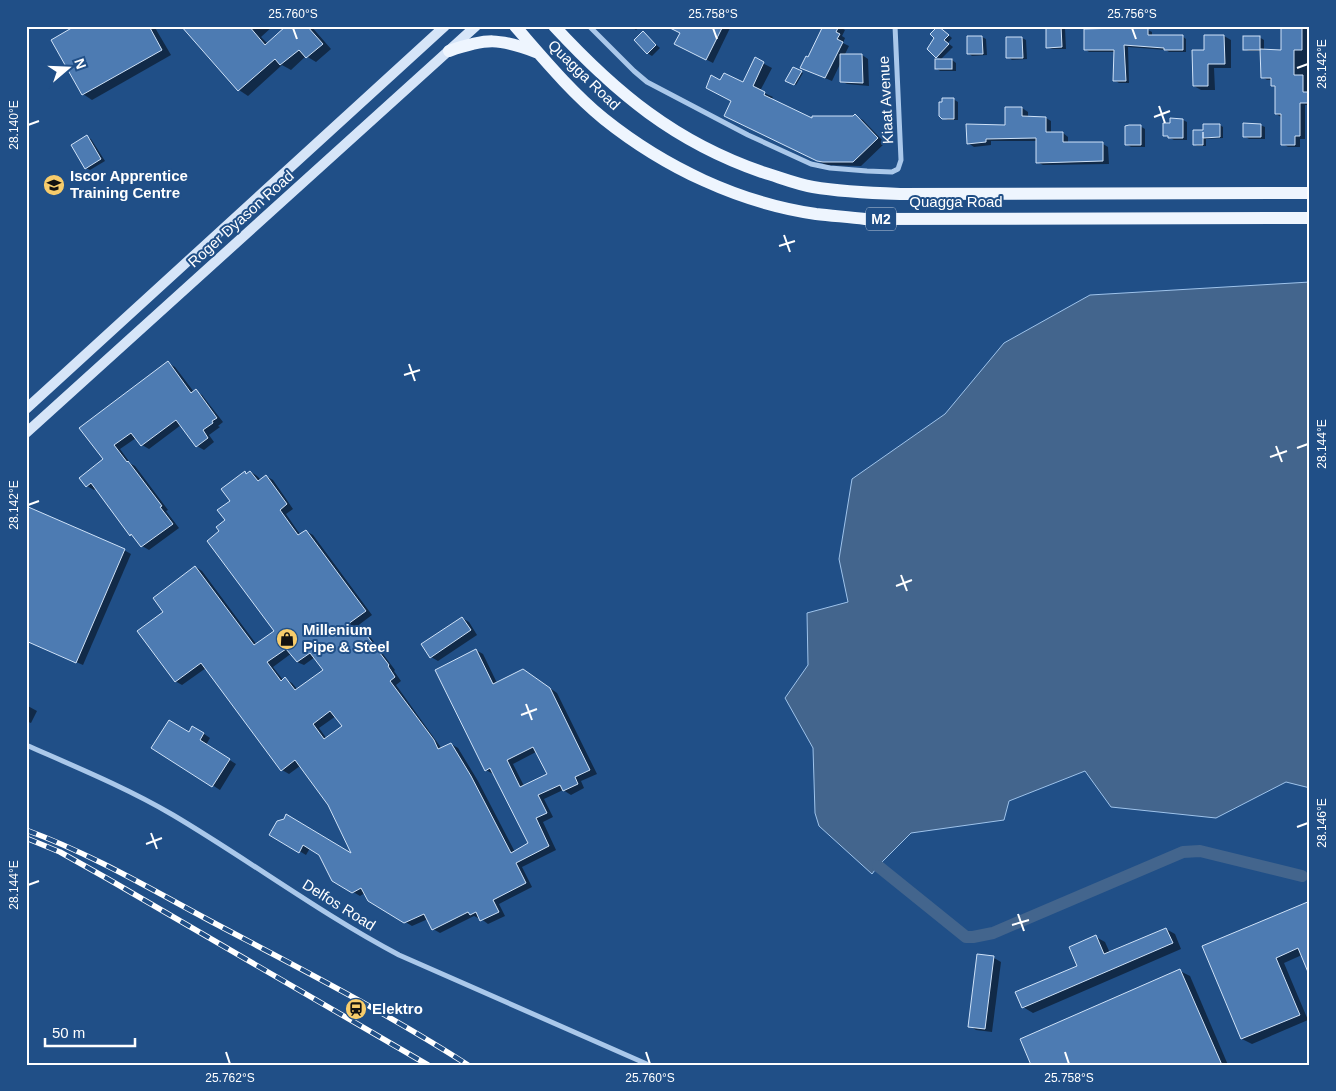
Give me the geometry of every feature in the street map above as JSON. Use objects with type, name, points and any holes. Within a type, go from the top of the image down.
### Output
[{"type":"main road","name":"Roger Dyason Road","points":[[26,409],[445,26]]},
{"type":"main road","name":"Roger Dyason Road","points":[[26,433],[476,26]]},
{"type":"main road","name":"Quagga Road","points":[[515,26],[580,97],[604,119],[660,157],[709,183],[742,196],[815,214],[865,219],[1310,218]]},
{"type":"main road","name":"Quagga Road","points":[[554,26],[601,75],[630,100],[668,127],[700,146],[731,161],[812,187],[839,191],[900,194],[1310,193]]},
{"type":"main road","points":[[449,51],[471,43],[490,41],[505,42],[538,53]]},
{"type":"street","name":"Kiaat Avenue","points":[[589,26],[634,71],[648,82],[748,135],[819,166],[867,171],[895,171],[900,166],[895,26]]},
{"type":"street","name":"Delfos Road","points":[[26,745],[156,805],[353,929],[399,955],[648,1065]]},
{"type":"water","points":[[1310,282],[1310,788],[1286,782],[1216,818],[1111,807],[1085,771],[1009,801],[1004,820],[911,833],[872,874],[819,826],[815,813],[813,748],[785,698],[808,665],[807,613],[848,602],[839,559],[852,479],[945,414],[1004,343],[1090,295]]},
{"type":"building","points":[[75,26],[149,26],[162,50],[82,95],[51,40]]},
{"type":"building","points":[[181,26],[249,26],[265,45],[286,26],[307,26],[323,44],[306,58],[299,50],[280,65],[275,59],[238,91]]},
{"type":"building","points":[[666,26],[723,26],[706,60],[674,44],[680,33]]},
{"type":"building","points":[[823,26],[839,26],[836,32],[840,34],[837,39],[843,42],[825,78],[800,68],[806,56],[808,57]]},
{"type":"building","points":[[938,26],[949,35],[944,40],[949,44],[936,58],[927,49],[934,38],[930,34]]},
{"type":"building","points":[[1046,26],[1061,26],[1062,47],[1046,48]]},
{"type":"building","points":[[1281,26],[1302,26],[1302,50],[1294,50],[1294,75],[1303,75],[1303,92],[1309,92],[1309,103],[1300,103],[1300,136],[1295,136],[1295,145],[1281,145],[1281,114],[1275,114],[1275,86],[1271,86],[1271,78],[1261,78],[1260,49],[1281,50]]},
{"type":"building","points":[[1148,28],[1148,35],[1183,35],[1183,50],[1164,50],[1164,48],[1124,45],[1126,81],[1113,81],[1114,50],[1084,50],[1084,29]]},
{"type":"building","points":[[643,31],[656,45],[647,54],[634,40]]},
{"type":"building","points":[[1204,35],[1224,35],[1225,64],[1208,64],[1208,86],[1193,86],[1192,50],[1204,50]]},
{"type":"building","points":[[967,36],[982,36],[983,54],[967,54]]},
{"type":"building","points":[[1243,36],[1260,36],[1260,50],[1243,50]]},
{"type":"building","points":[[1006,37],[1022,37],[1023,58],[1006,58]]},
{"type":"building","points":[[840,54],[862,54],[863,83],[840,82]]},
{"type":"building","points":[[755,57],[764,62],[753,86],[765,92],[764,95],[812,118],[812,116],[853,116],[855,114],[878,138],[853,162],[823,162],[817,161],[724,116],[731,101],[706,88],[711,75],[720,80],[724,73],[743,82]]},
{"type":"building","points":[[935,59],[952,59],[952,69],[935,69]]},
{"type":"building","points":[[793,67],[802,71],[794,85],[785,81]]},
{"type":"building","points":[[942,98],[954,98],[954,119],[942,119],[939,116],[939,102],[942,102]]},
{"type":"building","points":[[1005,107],[1022,107],[1022,116],[1046,117],[1046,132],[1063,132],[1063,142],[1103,142],[1103,161],[1036,163],[1036,138],[986,139],[986,142],[967,144],[966,124],[1005,125]]},
{"type":"building","points":[[1170,118],[1183,119],[1183,138],[1163,136],[1163,123],[1170,123]]},
{"type":"building","points":[[1243,123],[1261,124],[1261,137],[1243,137]]},
{"type":"building","points":[[1203,124],[1220,124],[1220,137],[1203,138],[1203,145],[1193,145],[1193,130],[1203,130]]},
{"type":"building","points":[[1141,125],[1141,145],[1125,145],[1125,126]]},
{"type":"building","points":[[87,135],[101,159],[85,169],[71,145]]},
{"type":"building","points":[[168,361],[191,393],[196,389],[217,418],[203,430],[208,438],[196,447],[176,420],[141,446],[131,433],[114,445],[162,506],[160,507],[173,524],[141,547],[131,534],[130,536],[91,483],[86,487],[79,478],[103,459],[79,428]]},
{"type":"building","points":[[245,471],[246,474],[250,471],[258,481],[266,475],[287,504],[280,510],[298,535],[306,530],[366,611],[344,627],[364,632],[389,665],[395,677],[390,681],[434,740],[438,749],[451,743],[471,776],[511,853],[528,843],[490,768],[485,771],[435,670],[476,649],[493,684],[523,669],[550,688],[590,770],[575,777],[578,784],[563,791],[560,785],[538,795],[547,813],[536,818],[549,846],[516,863],[526,883],[493,900],[499,912],[480,921],[476,912],[470,915],[468,912],[432,930],[424,914],[404,923],[368,901],[361,888],[352,893],[332,881],[319,855],[303,845],[299,853],[269,835],[277,821],[284,819],[286,814],[351,853],[328,805],[295,760],[281,771],[201,663],[175,682],[137,631],[163,612],[153,598],[195,566],[254,645],[274,631],[207,541],[219,531],[216,527],[225,520],[217,510],[230,501],[221,489]],"holes":[[[286,649],[297,662],[310,653],[323,670],[295,690],[285,677],[281,681],[267,662]],[[330,711],[342,726],[324,739],[313,724]],[[533,747],[547,774],[520,787],[507,760]]]},
{"type":"building","points":[[26,506],[125,549],[76,663],[26,641]]},
{"type":"building","points":[[462,617],[471,630],[430,658],[421,644]]},
{"type":"building","points":[[169,720],[189,732],[192,726],[204,733],[200,740],[230,759],[212,787],[151,748]]},
{"type":"building","points":[[1310,901],[1310,977],[1298,948],[1276,958],[1300,1015],[1241,1039],[1202,946]]},
{"type":"building","points":[[1166,928],[1173,943],[1022,1008],[1015,992],[1077,966],[1069,947],[1096,935],[1104,954]]},
{"type":"building","points":[[977,954],[994,956],[985,1029],[968,1027]]},
{"type":"building","points":[[1180,969],[1222,1065],[1031,1065],[1020,1039]]},
{"type":"waterway","points":[[878,866],[966,937],[993,933],[1183,852],[1200,851],[1302,876]]},
{"type":"railway","points":[[26,830],[75,850],[146,886],[375,1009],[468,1065]]},
{"type":"railway","points":[[26,838],[60,852],[108,879],[428,1065]]},
{"type":"place","name":"Iscor Apprentice Training Centre","points":[[54,185]]},
{"type":"place","name":"Millenium Pipe & Steel","points":[[287,639]]},
{"type":"place","name":"Elektro","points":[[356,1009]]}]
